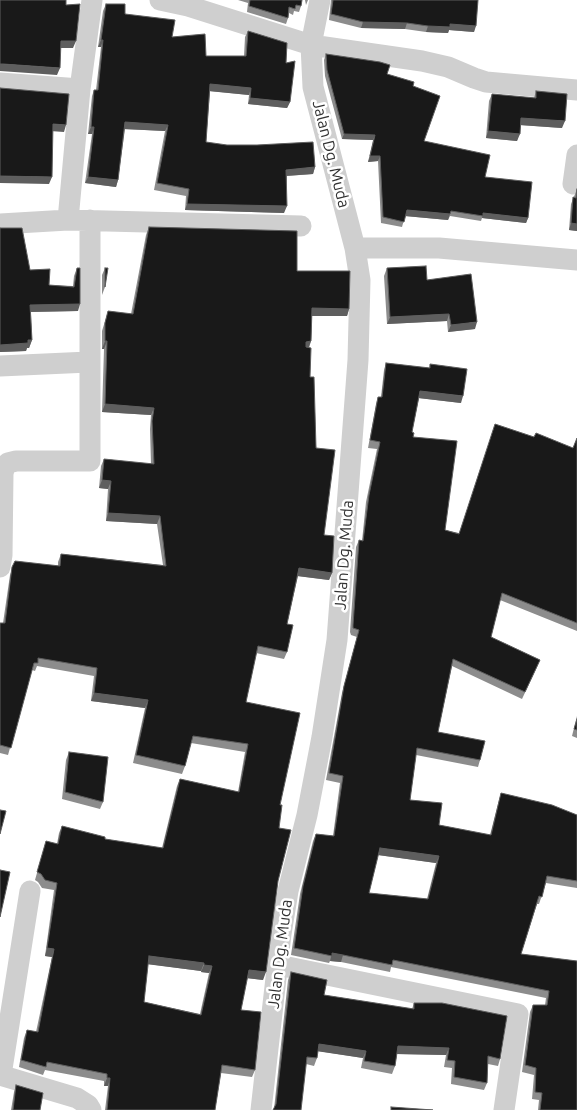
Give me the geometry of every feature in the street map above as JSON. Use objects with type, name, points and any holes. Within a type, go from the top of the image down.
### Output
[{"type":"street","points":[[68,220],[80,89],[92,0]]},
{"type":"street","points":[[160,0],[189,3],[310,45],[422,61],[448,67],[486,82],[577,90]]},
{"type":"street","name":"Jalan Dg. Muda","points":[[261,1110],[281,934],[288,891],[307,815],[322,737],[337,640],[358,360],[360,280],[355,248],[313,87],[310,45],[320,0]]},
{"type":"street","points":[[0,83],[80,89]]},
{"type":"street","points":[[573,184],[577,155]]},
{"type":"street","points":[[0,567],[2,555],[4,466],[16,461],[90,461],[90,220]]},
{"type":"street","points":[[0,224],[90,220],[301,226]]},
{"type":"street","points":[[355,248],[439,248],[577,260]]},
{"type":"street","points":[[0,366],[89,362]]},
{"type":"street","points":[[30,891],[1,1075],[77,1098],[88,1105],[91,1110]]},
{"type":"street","points":[[278,965],[518,1014],[504,1110]]},
{"type":"building","points":[[0,0],[66,0],[66,5],[80,4],[76,41],[61,41],[60,68],[0,64]]},
{"type":"building","points":[[250,0],[302,0],[301,6],[296,5],[295,9],[289,7],[288,18],[249,6]]},
{"type":"building","points":[[333,0],[478,0],[476,26],[450,24],[450,27],[407,23],[363,22],[331,14]]},
{"type":"building","points":[[106,4],[125,4],[125,14],[175,20],[172,37],[205,34],[206,56],[246,56],[248,31],[287,43],[286,63],[295,61],[290,102],[250,98],[251,88],[210,84],[206,142],[227,145],[257,145],[313,142],[315,167],[286,170],[287,206],[187,204],[189,189],[157,183],[168,125],[125,122],[118,180],[88,177],[94,127],[91,127],[94,90],[98,90],[103,40],[101,40]]},
{"type":"building","points":[[326,54],[390,65],[387,74],[414,82],[413,86],[440,96],[424,141],[490,155],[485,177],[532,182],[528,218],[483,213],[483,216],[451,211],[450,214],[407,210],[404,222],[383,217],[380,156],[370,156],[375,135],[344,134],[327,70]]},
{"type":"building","points":[[0,88],[69,94],[66,125],[53,124],[52,177],[0,176]]},
{"type":"building","points":[[536,91],[567,94],[565,121],[521,118],[520,134],[488,131],[492,94],[536,98]]},
{"type":"building","points":[[577,189],[577,224],[571,223],[573,197],[576,198]]},
{"type":"building","points":[[149,227],[297,231],[297,271],[350,271],[349,309],[312,308],[311,341],[306,342],[306,347],[311,348],[310,377],[314,377],[316,448],[335,450],[324,535],[334,536],[332,573],[299,568],[287,624],[293,625],[287,652],[258,646],[246,702],[300,713],[280,805],[282,805],[279,828],[291,830],[278,881],[266,972],[249,970],[241,1010],[261,1012],[255,1070],[222,1065],[215,1110],[107,1110],[110,1078],[107,1078],[107,1074],[47,1062],[46,1067],[21,1060],[27,1030],[38,1032],[54,949],[47,948],[57,883],[45,880],[37,872],[46,841],[58,844],[62,826],[105,837],[105,839],[163,848],[180,779],[239,792],[248,744],[193,736],[185,766],[136,755],[148,700],[94,693],[97,668],[38,658],[38,663],[34,663],[11,748],[0,745],[0,623],[5,623],[12,567],[15,561],[60,566],[61,554],[166,566],[160,516],[108,513],[111,481],[102,480],[104,459],[154,464],[152,421],[154,408],[105,404],[107,341],[105,341],[105,323],[108,311],[133,314]],"holes":[[[149,956],[204,963],[204,965],[212,966],[201,1015],[144,1002]]]},
{"type":"building","points":[[0,228],[22,228],[30,270],[50,269],[49,285],[74,287],[77,268],[80,268],[80,304],[30,305],[32,340],[28,340],[28,343],[0,345]]},
{"type":"building","points":[[426,266],[427,280],[471,274],[477,322],[451,325],[449,314],[390,317],[387,268]]},
{"type":"building","points":[[105,268],[108,268],[105,287]]},
{"type":"building","points":[[386,363],[430,368],[430,364],[467,369],[463,396],[420,391],[412,432],[414,433],[413,437],[457,441],[445,530],[459,534],[495,424],[534,437],[536,433],[573,448],[577,438],[577,623],[502,593],[491,637],[540,660],[525,692],[453,659],[438,732],[485,741],[480,760],[417,748],[410,800],[442,803],[439,825],[491,835],[501,793],[552,805],[577,815],[577,881],[547,876],[542,897],[539,896],[521,954],[577,961],[577,1110],[540,1110],[542,1093],[535,1092],[536,1068],[525,1065],[533,1005],[547,1005],[549,991],[393,960],[392,965],[332,953],[332,956],[294,948],[303,886],[316,834],[334,836],[343,776],[329,773],[344,686],[359,630],[353,628],[353,625],[359,540],[363,541],[369,495],[380,442],[370,440],[378,397],[382,397]],"holes":[[[380,848],[439,856],[428,899],[369,893]]]},
{"type":"building","points":[[577,719],[577,730],[574,729]]},
{"type":"building","points":[[69,752],[108,757],[103,802],[65,792]]},
{"type":"building","points":[[0,810],[6,811],[0,834]]},
{"type":"building","points":[[0,870],[10,872],[0,917]]},
{"type":"building","points":[[291,972],[327,980],[324,995],[414,1009],[414,1003],[442,1003],[507,1016],[500,1059],[488,1056],[487,1083],[454,1077],[455,1061],[447,1060],[449,1048],[398,1046],[395,1066],[364,1061],[366,1051],[319,1044],[317,1058],[307,1057],[301,1110],[273,1110],[276,1104]]},
{"type":"building","points":[[16,1085],[43,1093],[40,1110],[13,1110]]},
{"type":"building","points":[[391,1107],[433,1110],[391,1110]]}]
